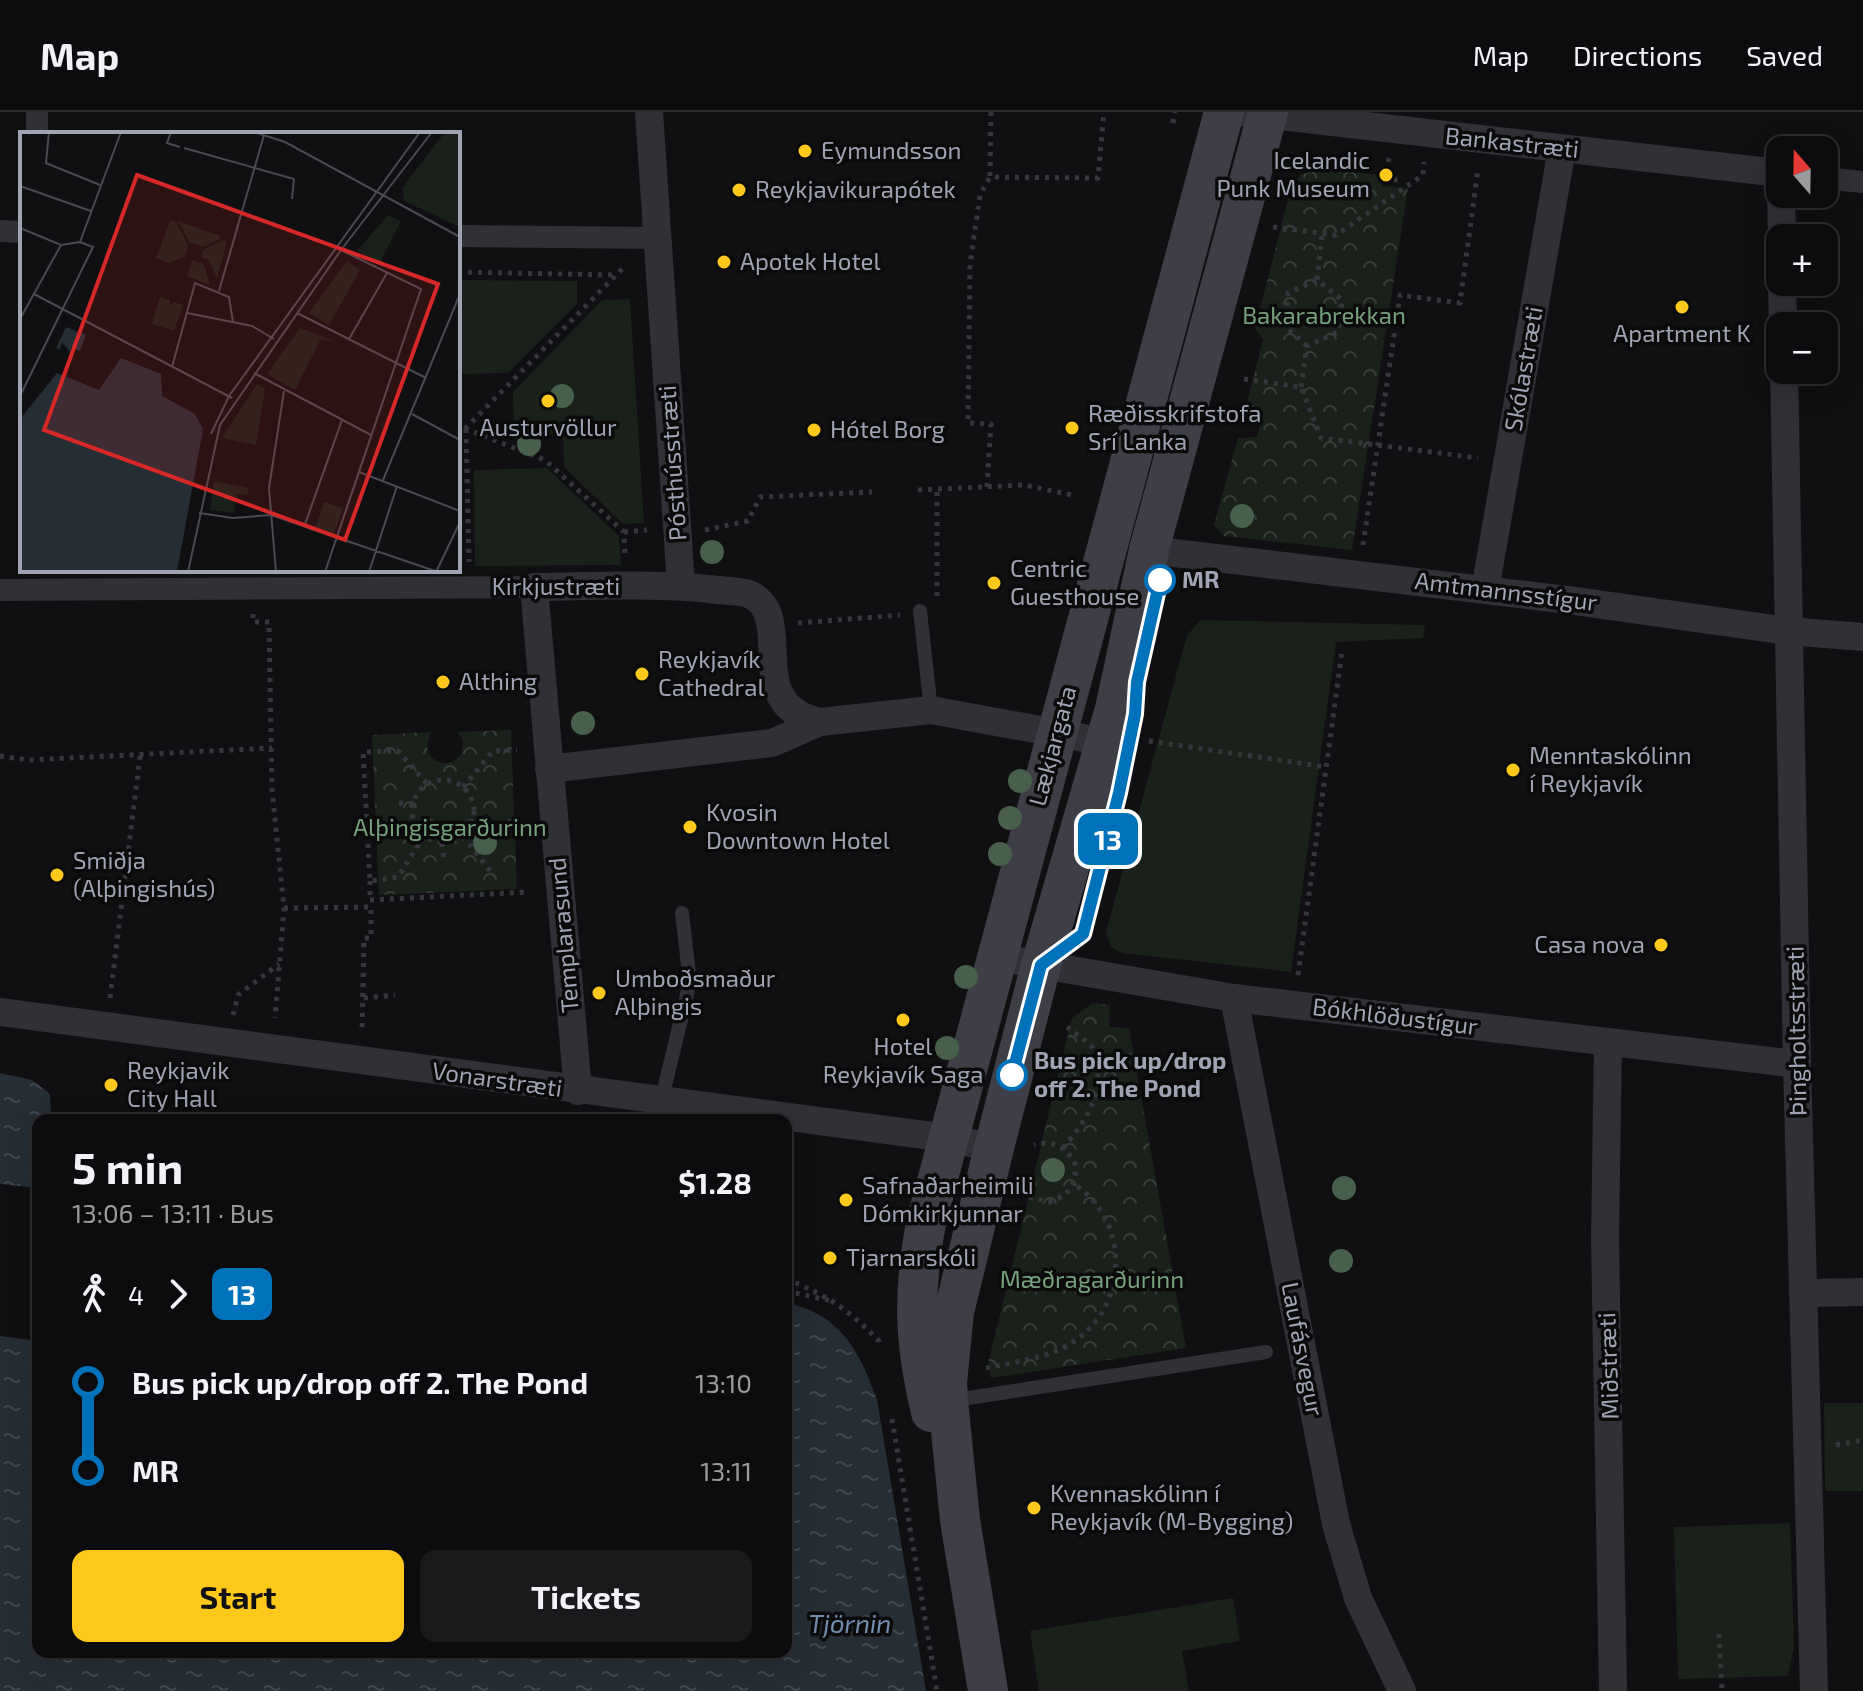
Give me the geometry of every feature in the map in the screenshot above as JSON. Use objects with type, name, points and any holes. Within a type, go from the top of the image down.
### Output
[{"type":"main road","name":"Lækjargata","points":[[950,1384],[917,1335],[916,1279],[947,1138],[1224,112]]},
{"type":"main road","name":"Lækjargata","points":[[950,1384],[954,1312],[1041,965],[1125,741],[1163,551],[1249,181],[1260,114]]},
{"type":"main road","points":[[950,1384],[960,1520],[988,1691]]},
{"type":"street","name":"Pósthússtræti","points":[[649,112],[652,238],[681,585]]},
{"type":"street","name":"Bankastræti","points":[[1260,114],[1766,171]]},
{"type":"street","name":"Skólastræti","points":[[1485,590],[1562,149]]},
{"type":"street","points":[[1838,179],[1863,182]]},
{"type":"street","points":[[0,231],[20,232]]},
{"type":"street","points":[[460,236],[652,238]]},
{"type":"street","name":"Þingholtsstræti","points":[[1784,384],[1797,1064],[1814,1691]]},
{"type":"street","name":"Amtmannsstígur","points":[[1163,551],[1788,631],[1863,637]]},
{"type":"street","name":"Kirkjustræti","points":[[0,590],[253,580],[469,587],[681,585]]},
{"type":"street","points":[[681,585],[749,594],[762,608],[769,625],[779,696],[796,714],[820,722]]},
{"type":"street","name":"Templarasund","points":[[534,587],[578,1091]]},
{"type":"street","points":[[549,769],[772,743],[820,722],[931,710],[1125,741]]},
{"type":"street","name":"Bókhlöðustígur","points":[[996,957],[1234,998],[1797,1064]]},
{"type":"street","name":"Laufásvegur","points":[[1234,998],[1336,1524],[1358,1598],[1402,1691]]},
{"type":"street","name":"Vonarstræti","points":[[0,1012],[756,1114]]},
{"type":"street","name":"Miðstræti","points":[[1608,1042],[1605,1239],[1613,1691]]},
{"type":"street","name":"Vonarstræti","points":[[792,1118],[947,1138],[994,1148]]},
{"type":"street","points":[[1803,1293],[1863,1292]]},
{"type":"lane","points":[[1201,420],[1251,226],[1249,181]]},
{"type":"lane","points":[[1041,965],[1083,934],[1119,793],[1135,714],[1137,682],[1155,600]]},
{"type":"lane","points":[[918,608],[931,710]]},
{"type":"lane","points":[[661,1102],[690,982],[682,913]]},
{"type":"lane","points":[[950,1384],[1266,1352]]},
{"type":"path","points":[[987,487],[991,424],[968,423],[970,264],[980,195],[990,177],[991,112]]},
{"type":"path","points":[[990,177],[1098,178],[1104,112]]},
{"type":"path","points":[[1173,123],[1175,112]]},
{"type":"path","points":[[1272,227],[1336,235],[1423,175],[1428,134]]},
{"type":"path","points":[[1358,574],[1400,295],[1460,303],[1482,140]]},
{"type":"path","points":[[1385,179],[1399,180]]},
{"type":"path","points":[[1317,280],[1322,233]]},
{"type":"path","points":[[460,434],[652,238]]},
{"type":"path","points":[[460,272],[618,275]]},
{"type":"path","points":[[1307,346],[1338,332],[1342,300],[1317,280]]},
{"type":"path","points":[[1307,346],[1285,326],[1288,293],[1317,280]]},
{"type":"path","points":[[1307,346],[1301,387],[1321,438],[1507,462]]},
{"type":"path","points":[[1244,379],[1301,387]]},
{"type":"path","points":[[460,423],[466,429],[545,460],[624,532],[625,568]]},
{"type":"path","points":[[466,429],[469,587]]},
{"type":"path","points":[[918,490],[1024,485],[1077,496]]},
{"type":"path","points":[[769,625],[918,608],[937,599],[937,489]]},
{"type":"path","points":[[678,539],[748,521],[760,497],[872,492]]},
{"type":"path","points":[[624,532],[649,530]]},
{"type":"path","points":[[253,580],[253,622],[269,622],[273,803],[284,908],[272,1049]]},
{"type":"path","points":[[1299,972],[1342,651]]},
{"type":"path","points":[[1125,741],[1326,767]]},
{"type":"path","points":[[0,756],[28,760],[272,748]]},
{"type":"path","points":[[362,1036],[364,938],[371,938],[363,752],[398,751],[427,784]]},
{"type":"path","points":[[463,787],[493,751]]},
{"type":"path","points":[[106,1027],[140,756]]},
{"type":"path","points":[[446,780],[463,787],[474,805],[474,817],[463,836],[442,843],[424,836],[414,821],[413,804],[427,784],[446,780]]},
{"type":"path","points":[[399,803],[413,804]]},
{"type":"path","points":[[370,881],[398,877],[424,836]]},
{"type":"path","points":[[463,836],[494,876]]},
{"type":"path","points":[[442,843],[444,861]]},
{"type":"path","points":[[284,908],[560,890]]},
{"type":"path","points":[[225,1043],[238,995],[279,964]]},
{"type":"path","points":[[364,998],[395,995]]},
{"type":"path","points":[[1063,1148],[1091,1112],[1096,1075],[1091,1045],[1067,1027]]},
{"type":"path","points":[[1021,1189],[1029,1197],[1049,1202],[1068,1193],[1074,1184],[1075,1164],[1063,1148],[1044,1143],[1034,1145]]},
{"type":"path","points":[[950,1384],[1065,1347],[1080,1337],[1104,1309],[1114,1280],[1115,1244],[1101,1210],[1074,1184]]},
{"type":"path","points":[[792,1282],[834,1301],[879,1341],[881,1353]]},
{"type":"path","points":[[792,1292],[834,1301]]},
{"type":"path","points":[[891,1417],[937,1691]]},
{"type":"path","points":[[1821,1448],[1863,1440]]},
{"type":"path","points":[[1719,1634],[1722,1691]]},
{"type":"green space","name":"Bakarabrekkan","points":[[1318,169],[1382,175],[1382,186],[1408,188],[1352,550],[1224,536],[1214,525],[1238,438],[1257,437],[1262,416],[1257,409],[1246,406],[1263,340],[1255,328],[1291,188],[1300,175]]},
{"type":"green space","points":[[460,280],[577,281],[577,304],[508,373],[460,374]]},
{"type":"green space","points":[[630,299],[644,523],[623,524],[564,467],[563,434],[514,435],[513,392],[602,300]]},
{"type":"green space","points":[[547,468],[619,536],[621,565],[475,566],[474,470]]},
{"type":"green space","points":[[1201,620],[1425,625],[1423,638],[1336,642],[1291,972],[1122,953],[1111,947],[1106,932],[1187,635]]},
{"type":"green space","name":"Alþingisgarðurinn","points":[[511,730],[517,889],[379,895],[372,735],[432,732],[428,741],[430,755],[441,763],[448,763],[462,753],[463,740],[457,732]]},
{"type":"green space","name":"Mæðragarðurinn","points":[[1093,1003],[1110,1005],[1109,1027],[1129,1028],[1186,1348],[991,1378],[989,1360],[1072,1018]]},
{"type":"green space","points":[[1824,1403],[1863,1403],[1863,1491],[1825,1491]]},
{"type":"green space","points":[[1790,1523],[1794,1646],[1788,1676],[1678,1679],[1674,1527]]},
{"type":"green space","points":[[1233,1598],[1240,1641],[1182,1651],[1189,1691],[1039,1691],[1030,1631]]},
{"type":"water","points":[[0,1073],[32,1080],[50,1094],[51,1114],[32,1114],[32,1187],[0,1184]]},
{"type":"water","name":"Tjörnin","points":[[792,1305],[805,1308],[834,1325],[845,1337],[863,1366],[877,1400],[926,1691],[0,1691],[0,1336],[32,1340],[32,1658],[792,1658]]},
{"type":"bus line","name":"13","points":[[1012,1075],[1041,965],[1083,934],[1119,793],[1135,714],[1137,682],[1160,580]]},
{"type":"place","name":"Eymundsson","points":[[805,151]]},
{"type":"place","name":"Icelandic Punk Museum","points":[[1386,175]]},
{"type":"place","name":"Reykjavikurapótek","points":[[739,190]]},
{"type":"place","name":"Apotek Hotel","points":[[724,262]]},
{"type":"place","name":"Apartment K","points":[[1682,307]]},
{"type":"place","name":"Austurvöllur","points":[[548,401]]},
{"type":"place","name":"Ræðisskrifstofa Srí Lanka","points":[[1072,428]]},
{"type":"place","name":"Hótel Borg","points":[[814,430]]},
{"type":"place","name":"MR","points":[[1160,580]]},
{"type":"place","name":"Centric Guesthouse","points":[[994,583]]},
{"type":"place","name":"Reykjavík Cathedral","points":[[642,674]]},
{"type":"place","name":"Althing","points":[[443,682]]},
{"type":"place","name":"Menntaskólinn í Reykjavík","points":[[1513,770]]},
{"type":"place","name":"Kvosin Downtown Hotel","points":[[690,827]]},
{"type":"place","name":"Smiðja (Alþingishús)","points":[[57,875]]},
{"type":"place","name":"Casa nova","points":[[1661,945]]},
{"type":"place","name":"Umboðsmaður Alþingis","points":[[599,993]]},
{"type":"place","name":"Hotel Reykjavík Saga","points":[[903,1020]]},
{"type":"place","name":"Bus pick up/drop off 2. The Pond","points":[[1012,1075]]},
{"type":"place","name":"Reykjavik City Hall","points":[[111,1085]]},
{"type":"place","name":"Safnaðarheimili Dómkirkjunnar","points":[[846,1200]]},
{"type":"place","name":"Tjarnarskóli","points":[[830,1258]]},
{"type":"place","name":"Kvennaskólinn í Reykjavík (M-Bygging)","points":[[1034,1508]]}]
